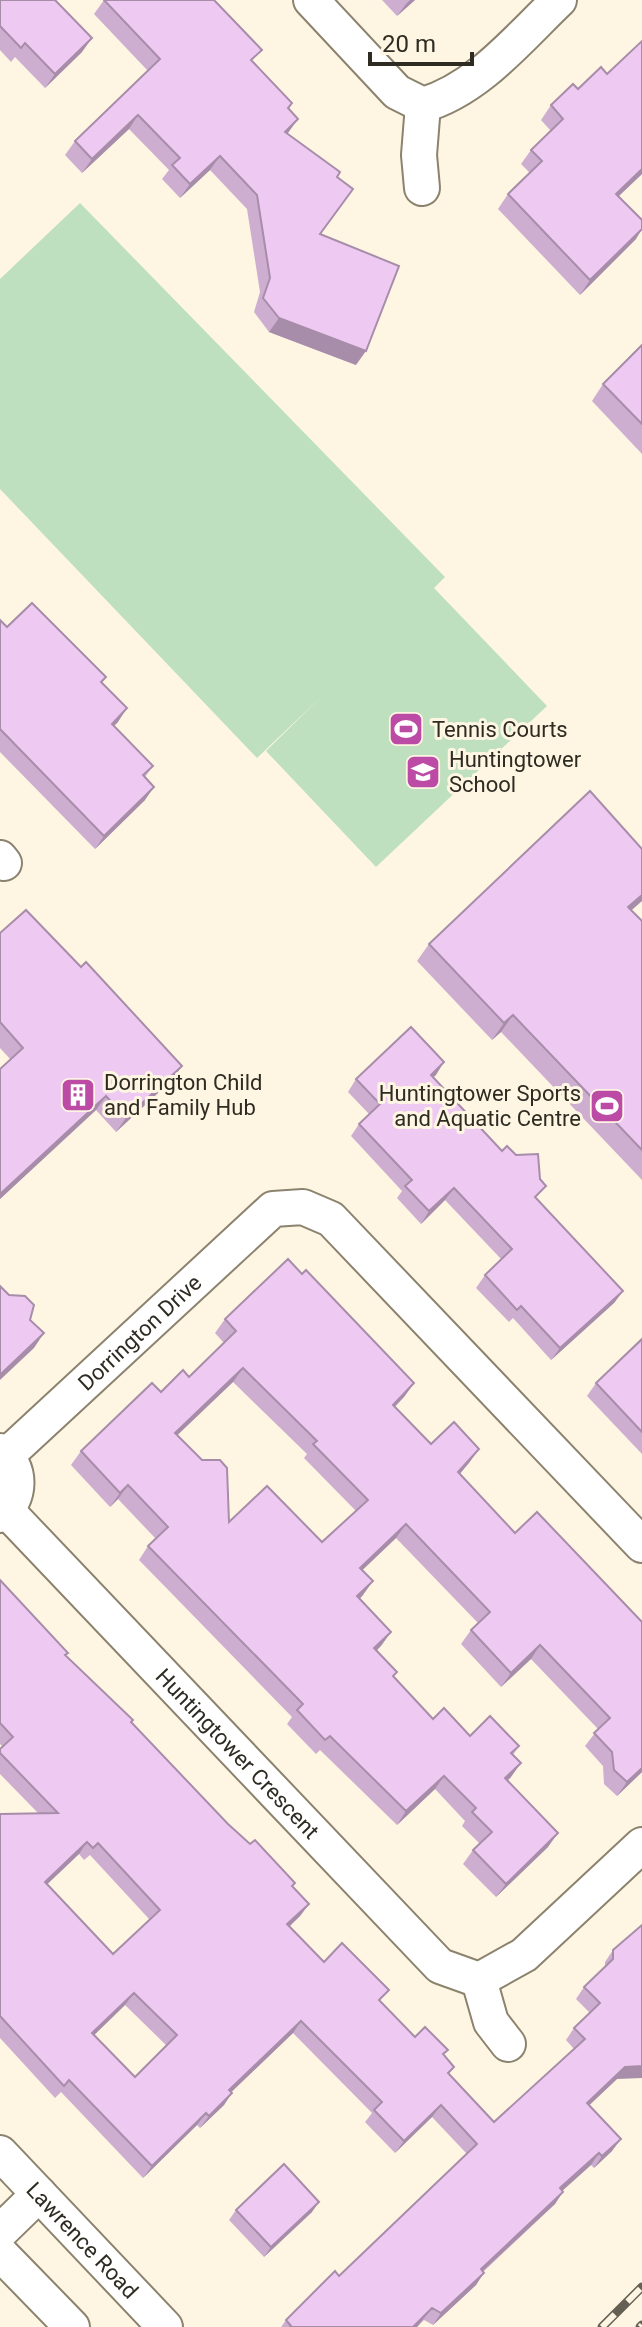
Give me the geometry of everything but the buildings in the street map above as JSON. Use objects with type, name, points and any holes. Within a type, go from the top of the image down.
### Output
[{"type":"street","points":[[311,0],[397,92],[423,105],[446,98],[476,78],[559,0]]},
{"type":"street","points":[[422,188],[419,155],[423,105]]},
{"type":"street","name":"Dorrington Drive","points":[[3,1453],[273,1209],[303,1207],[331,1219],[642,1545]]},
{"type":"street","points":[[3,1453],[17,1480],[15,1494],[3,1512]]},
{"type":"street","name":"Huntingtower Crescent","points":[[3,1512],[440,1966],[479,1980]]},
{"type":"street","points":[[508,2044],[491,2022],[479,1980],[524,1955],[642,1845]]},
{"type":"street","name":"Lawrence Road","points":[[0,2153],[165,2327]]},
{"type":"street","points":[[0,2232],[39,2194]]},
{"type":"street","points":[[0,2253],[72,2327]]},
{"type":"green space","points":[[80,203],[445,577],[434,588],[547,706],[376,867],[266,751],[322,696],[257,758],[0,489],[0,279]]},
{"type":"railway","points":[[602,2327],[642,2287]]},
{"type":"place","name":"Tennis Courts","points":[[406,729]]},
{"type":"place","name":"Huntingtower School","points":[[423,772]]},
{"type":"place","name":"Dorrington Child and Family Hub","points":[[78,1095]]},
{"type":"place","name":"Huntingtower Sports and Aquatic Centre","points":[[607,1106]]}]
